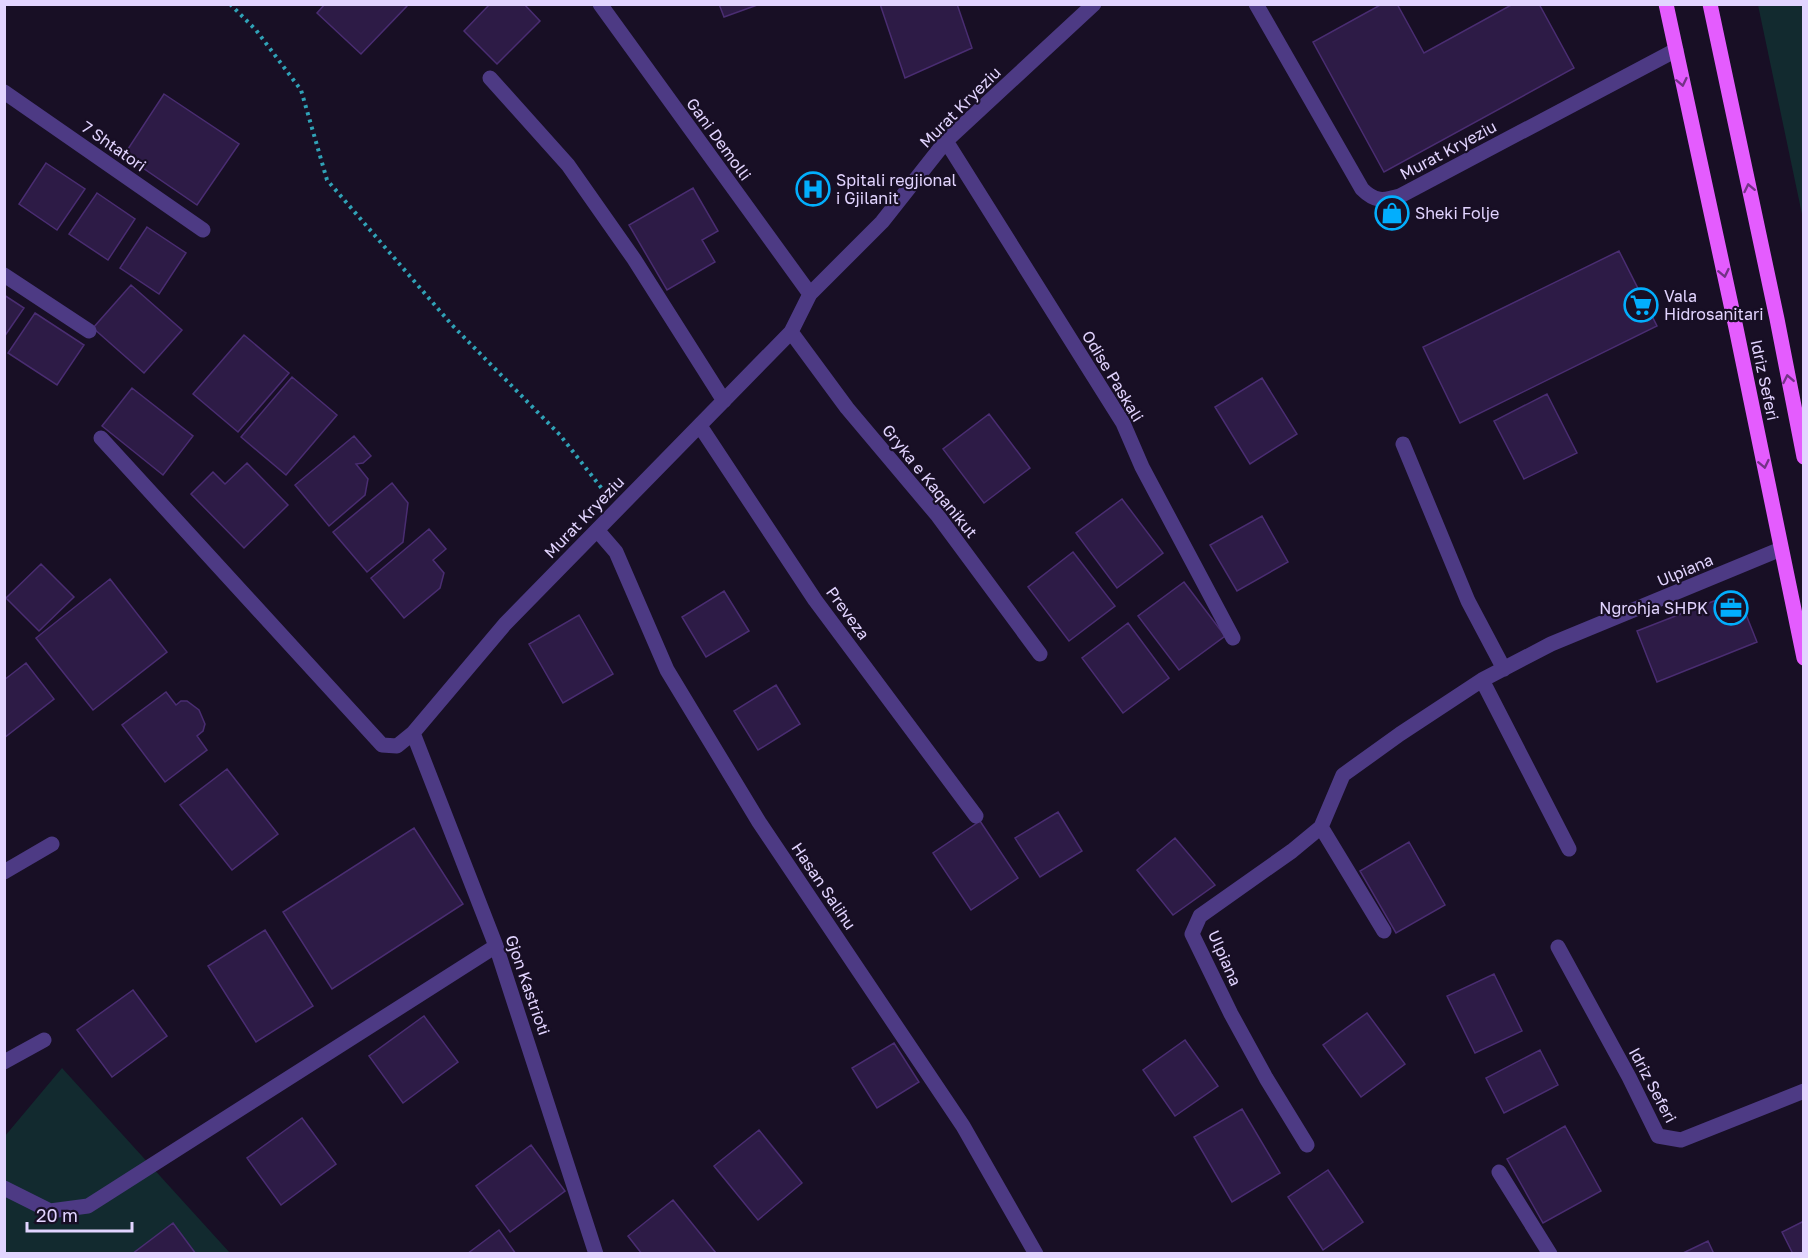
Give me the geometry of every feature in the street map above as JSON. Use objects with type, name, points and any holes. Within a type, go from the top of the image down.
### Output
[{"type":"main road","name":"Idriz Seferi","points":[[1666,4],[1803,658]]},
{"type":"main road","name":"Idriz Seferi","points":[[1710,4],[1772,296],[1803,457]]},
{"type":"street","name":"Gani Demolli","points":[[600,4],[810,294]]},
{"type":"street","name":"Murat Kryeziu","points":[[101,438],[382,745],[397,746],[413,733],[506,624],[791,332],[810,294],[882,222],[946,141],[1094,4]]},
{"type":"street","name":"Murat Kryeziu","points":[[1256,4],[1362,189],[1371,198],[1383,201],[1400,196],[1676,50]]},
{"type":"street","points":[[490,78],[568,165],[634,259],[724,401]]},
{"type":"street","name":"7 Shtatori","points":[[4,92],[203,230]]},
{"type":"street","name":"Odise Paskali","points":[[946,141],[1123,423],[1142,467],[1233,638]]},
{"type":"street","points":[[4,275],[89,331]]},
{"type":"street","name":"Gryka e Kaqanikut","points":[[791,332],[847,408],[938,516],[1040,654]]},
{"type":"street","name":"Preveza","points":[[700,426],[815,600],[976,816]]},
{"type":"street","points":[[1403,444],[1468,601],[1504,669]]},
{"type":"street","name":"Hasan Salihu","points":[[597,530],[615,552],[673,680],[759,822],[963,1126],[1036,1254]]},
{"type":"street","name":"Ulpiana","points":[[1307,1144],[1266,1078],[1231,1014],[1192,934],[1200,916],[1292,851],[1321,827],[1343,775],[1482,680],[1551,644],[1781,549]]},
{"type":"street","points":[[1482,680],[1569,849]]},
{"type":"street","name":"Gjon Kastrioti","points":[[413,733],[496,946],[596,1254]]},
{"type":"street","points":[[1321,827],[1384,931]]},
{"type":"street","points":[[4,872],[52,844]]},
{"type":"street","points":[[4,1188],[50,1212],[88,1206],[496,946]]},
{"type":"street","name":"Idriz Seferi","points":[[1558,947],[1629,1077],[1658,1136],[1681,1140],[1803,1091]]},
{"type":"street","points":[[4,1062],[44,1040]]},
{"type":"street","points":[[1499,1172],[1550,1254]]},
{"type":"path","points":[[230,4],[256,30],[301,90],[327,180],[452,325],[560,435],[618,509]]},
{"type":"green space","points":[[1758,5],[1803,5],[1803,219]]},
{"type":"green space","points":[[62,1068],[230,1253],[5,1254],[5,1136]]},
{"type":"building","points":[[325,4],[406,4],[407,6],[361,54],[317,13]]},
{"type":"building","points":[[490,4],[524,4],[540,21],[497,64],[464,31]]},
{"type":"building","points":[[719,4],[760,4],[724,17]]},
{"type":"building","points":[[880,4],[957,4],[972,48],[905,78]]},
{"type":"building","points":[[1382,4],[1397,4],[1424,53],[1513,4],[1539,4],[1574,68],[1384,172],[1313,42]]},
{"type":"building","points":[[164,94],[239,144],[197,205],[124,155]]},
{"type":"building","points":[[46,163],[85,189],[57,230],[19,204]]},
{"type":"building","points":[[693,188],[718,231],[702,240],[715,262],[667,290],[629,225]]},
{"type":"building","points":[[97,193],[135,219],[108,260],[69,234]]},
{"type":"building","points":[[147,227],[186,253],[159,294],[120,268]]},
{"type":"building","points":[[1619,251],[1657,326],[1460,423],[1423,347]]},
{"type":"building","points":[[131,285],[182,330],[144,373],[93,328]]},
{"type":"building","points":[[4,295],[24,308],[4,337]]},
{"type":"building","points":[[35,313],[84,345],[57,385],[8,353]]},
{"type":"building","points":[[244,335],[289,373],[238,432],[193,394]]},
{"type":"building","points":[[292,377],[337,415],[286,475],[241,437]]},
{"type":"building","points":[[1262,378],[1297,434],[1250,464],[1215,407]]},
{"type":"building","points":[[132,388],[193,436],[163,475],[102,426]]},
{"type":"building","points":[[1547,394],[1577,453],[1524,479],[1494,421]]},
{"type":"building","points":[[989,414],[1030,468],[984,503],[943,449]]},
{"type":"building","points":[[354,436],[371,456],[363,463],[356,464],[368,479],[365,495],[329,526],[295,485]]},
{"type":"building","points":[[247,463],[288,505],[244,548],[191,494],[213,472],[225,484]]},
{"type":"building","points":[[392,483],[408,503],[403,542],[367,572],[333,532]]},
{"type":"building","points":[[1122,499],[1163,553],[1117,588],[1076,533]]},
{"type":"building","points":[[1262,516],[1288,562],[1237,591],[1210,545]]},
{"type":"building","points":[[429,529],[446,549],[433,560],[444,573],[440,588],[404,618],[371,578]]},
{"type":"building","points":[[1073,552],[1115,606],[1069,641],[1028,587]]},
{"type":"building","points":[[41,564],[74,597],[39,631],[6,598]]},
{"type":"building","points":[[110,579],[167,652],[93,710],[36,638]]},
{"type":"building","points":[[1184,582],[1225,636],[1179,670],[1138,616]]},
{"type":"building","points":[[724,591],[749,631],[706,657],[682,617]]},
{"type":"building","points":[[1737,592],[1757,642],[1657,682],[1637,631]]},
{"type":"building","points":[[579,615],[613,674],[563,703],[529,644]]},
{"type":"building","points":[[1128,623],[1169,678],[1123,713],[1082,658]]},
{"type":"building","points":[[26,663],[54,699],[4,738],[4,680]]},
{"type":"building","points":[[776,685],[800,724],[758,750],[734,711]]},
{"type":"building","points":[[166,692],[176,705],[181,701],[187,701],[199,710],[205,724],[203,731],[197,736],[207,750],[165,782],[122,725]]},
{"type":"building","points":[[227,769],[278,834],[232,870],[180,805]]},
{"type":"building","points":[[1058,812],[1082,851],[1040,877],[1015,838]]},
{"type":"building","points":[[980,821],[1018,878],[971,910],[933,853]]},
{"type":"building","points":[[414,828],[463,904],[332,989],[283,912]]},
{"type":"building","points":[[1175,838],[1215,885],[1173,915],[1137,870]]},
{"type":"building","points":[[1409,842],[1445,905],[1396,933],[1360,871]]},
{"type":"building","points":[[265,930],[313,1006],[256,1042],[208,966]]},
{"type":"building","points":[[1494,974],[1522,1031],[1475,1053],[1447,996]]},
{"type":"building","points":[[133,990],[167,1036],[112,1077],[77,1030]]},
{"type":"building","points":[[1367,1013],[1405,1064],[1361,1097],[1323,1045]]},
{"type":"building","points":[[424,1016],[458,1062],[403,1103],[369,1056]]},
{"type":"building","points":[[1185,1040],[1218,1086],[1175,1116],[1143,1070]]},
{"type":"building","points":[[894,1043],[919,1082],[877,1108],[852,1068]]},
{"type":"building","points":[[1540,1050],[1558,1085],[1504,1113],[1486,1078]]},
{"type":"building","points":[[1242,1109],[1280,1173],[1232,1202],[1194,1137]]},
{"type":"building","points":[[302,1118],[336,1164],[281,1205],[247,1158]]},
{"type":"building","points":[[1565,1126],[1601,1191],[1543,1223],[1507,1159]]},
{"type":"building","points":[[759,1130],[802,1183],[758,1220],[714,1166]]},
{"type":"building","points":[[531,1145],[565,1191],[510,1232],[476,1186]]},
{"type":"building","points":[[1328,1170],[1363,1222],[1323,1250],[1288,1197]]},
{"type":"building","points":[[673,1200],[716,1253],[642,1254],[628,1236]]},
{"type":"building","points":[[1804,1221],[1804,1254],[1793,1254],[1782,1232]]},
{"type":"building","points":[[173,1223],[196,1254],[132,1254]]},
{"type":"building","points":[[499,1230],[516,1254],[467,1254]]},
{"type":"building","points":[[1708,1241],[1714,1254],[1681,1254]]},
{"type":"place","name":"Spitali regjional i Gjilanit","points":[[813,189]]},
{"type":"place","name":"Sheki Folje","points":[[1392,213]]},
{"type":"place","name":"Vala Hidrosanitari","points":[[1641,305]]},
{"type":"place","name":"Ngrohja SHPK","points":[[1731,608]]}]
